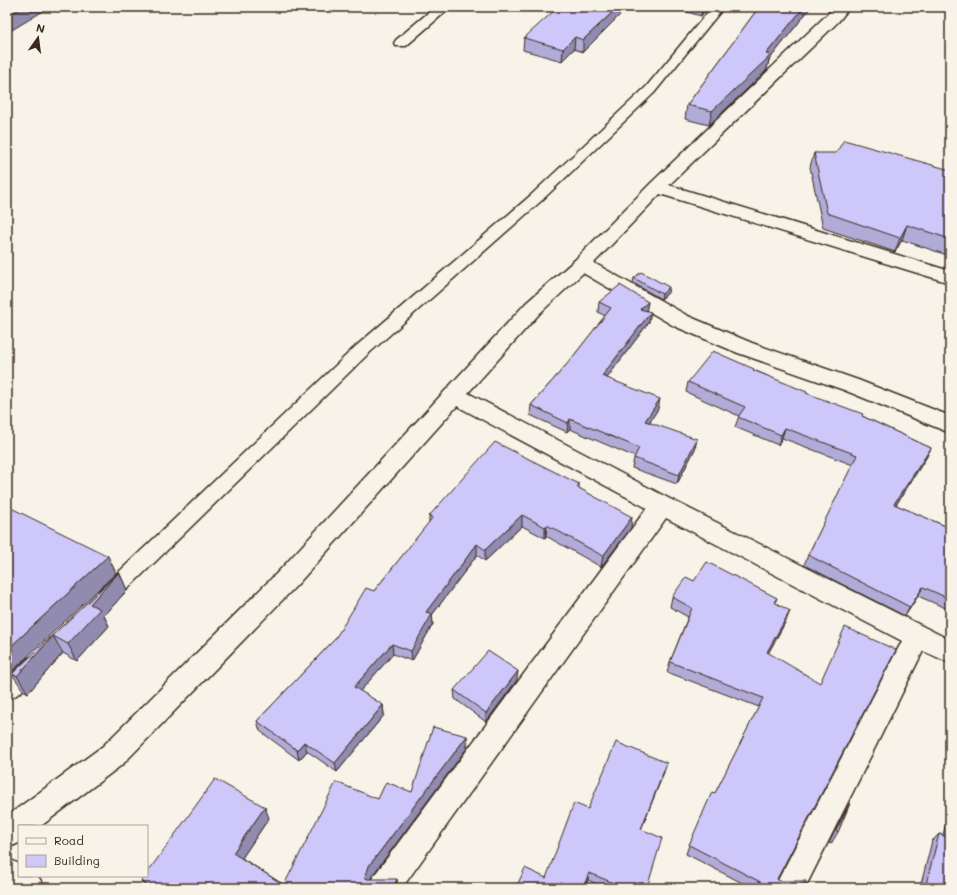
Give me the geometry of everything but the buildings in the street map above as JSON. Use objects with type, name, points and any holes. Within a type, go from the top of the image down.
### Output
[{"type":"street","points":[[401,43],[444,7]]},
{"type":"street","points":[[19,825],[113,755],[288,578],[533,308],[582,264],[657,187],[834,19],[843,7]]},
{"type":"street","points":[[657,187],[950,276]]},
{"type":"street","points":[[582,264],[681,321],[745,348],[851,385],[950,425]]},
{"type":"street","points":[[454,395],[662,505],[917,637],[950,652]]},
{"type":"street","points":[[384,888],[662,505]]},
{"type":"street","points":[[789,888],[917,637]]},
{"type":"street","points":[[7,834],[18,826]]},
{"type":"lane","points":[[94,608],[361,351],[535,199],[650,90],[718,7]]},
{"type":"lane","points":[[7,691],[48,652]]}]
